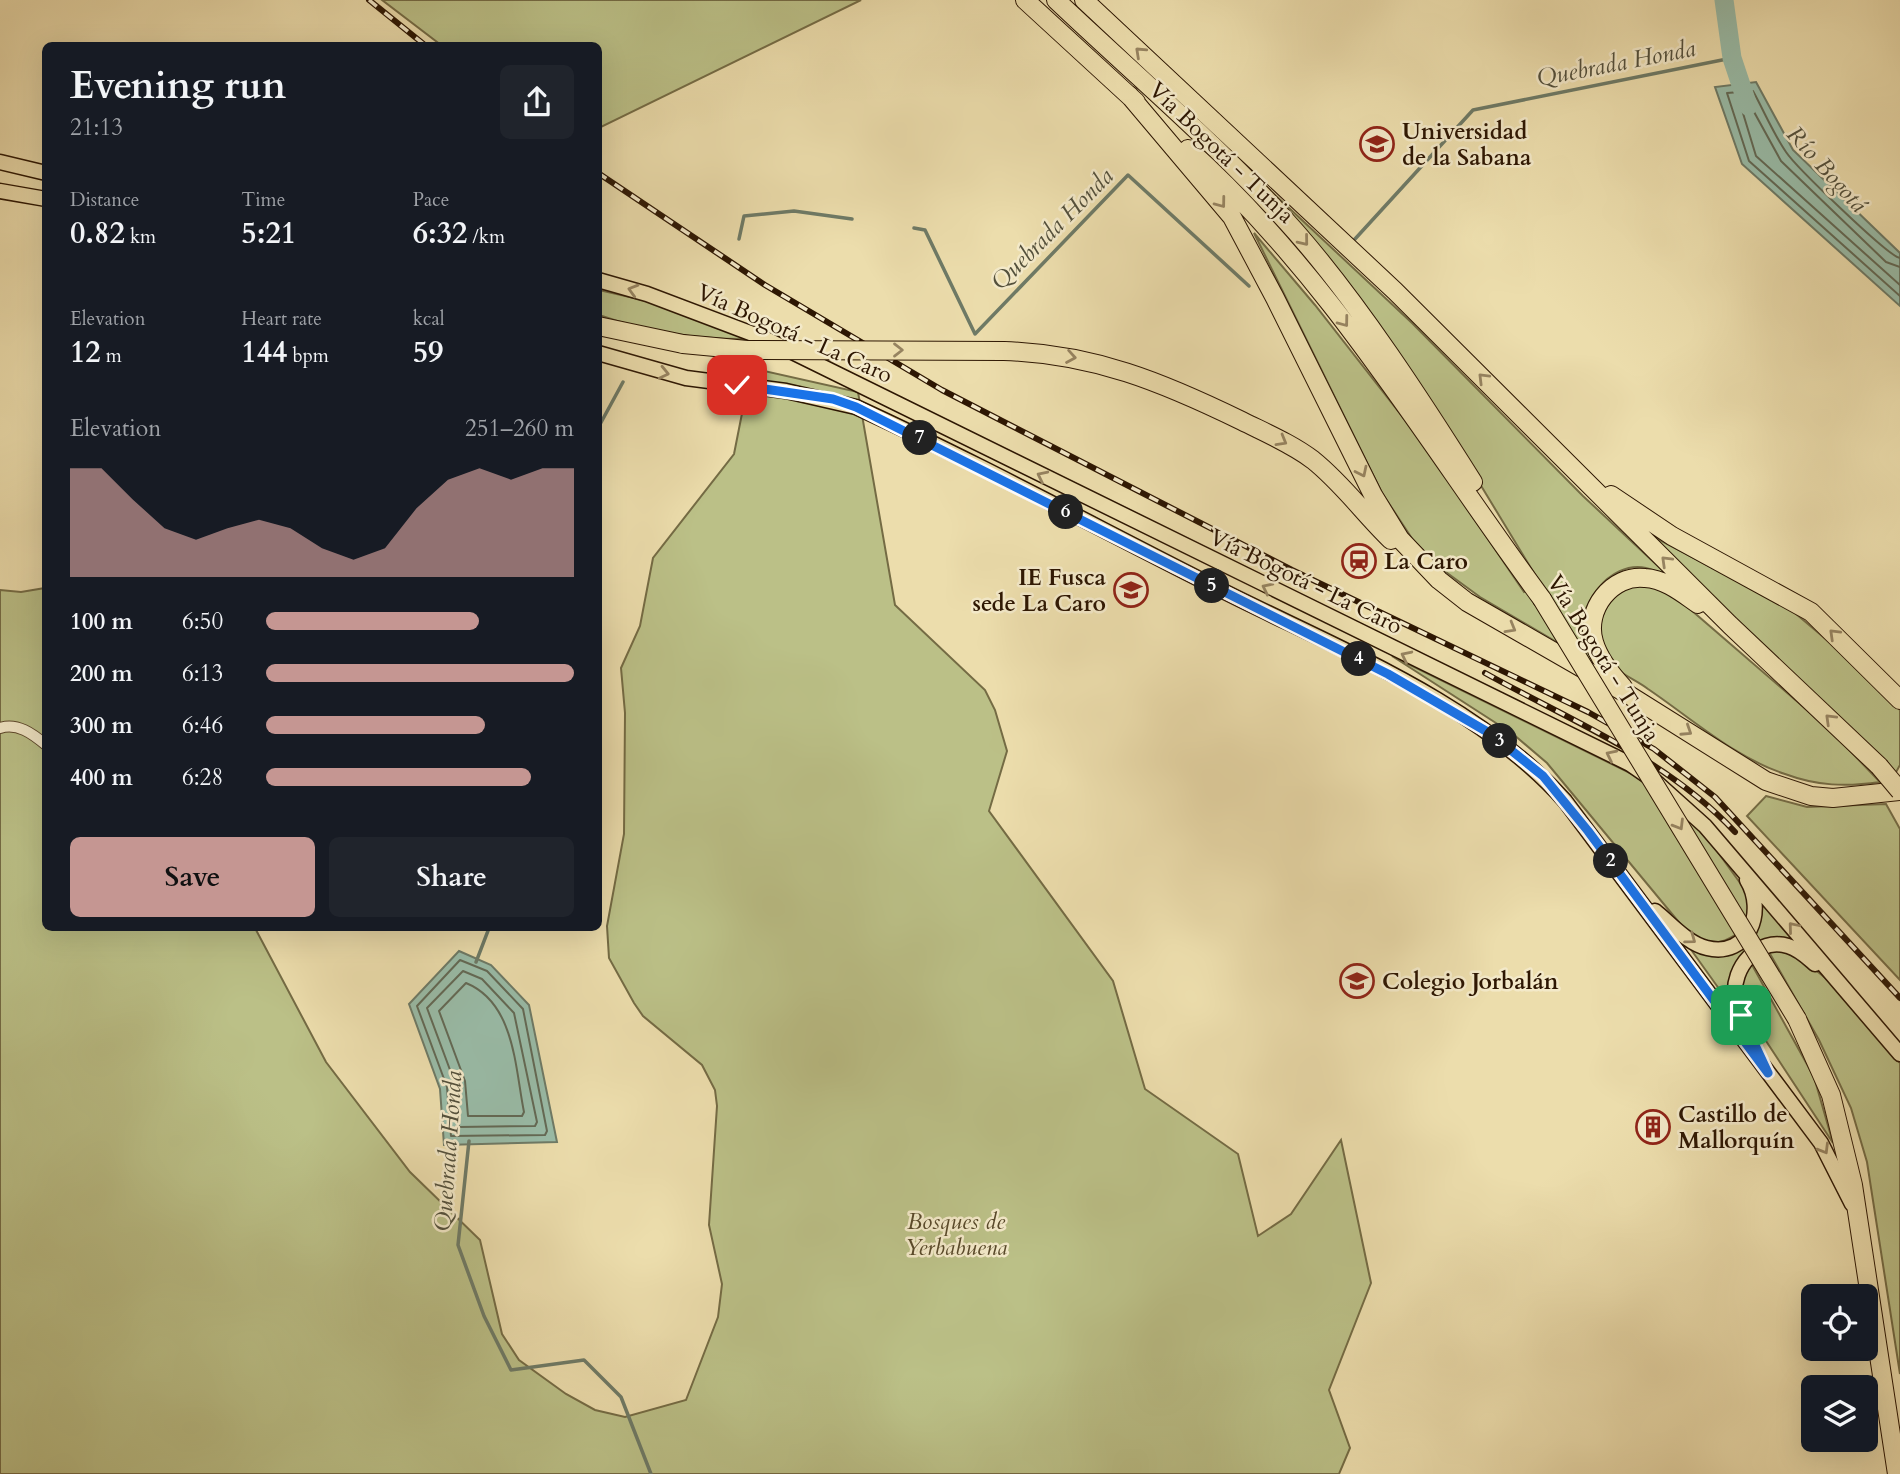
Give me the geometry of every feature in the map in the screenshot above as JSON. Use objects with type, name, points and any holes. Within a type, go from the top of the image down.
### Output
[{"type":"highway","name":"Vía Bogotá - Tunja","points":[[1026,0],[1226,183],[1301,267],[1431,440],[1542,599],[1797,1019],[1831,1095],[1858,1218],[1897,1474]]},
{"type":"highway","points":[[1056,0],[1273,206],[1320,262],[1459,460],[1542,599]]},
{"type":"highway","name":"Vía Bogotá - Tunja","points":[[1084,0],[1395,291],[1730,625],[1879,766],[1900,791]]},
{"type":"highway","points":[[1129,95],[1232,217],[1373,495],[1400,539],[1439,580]]},
{"type":"highway","points":[[602,327],[683,344],[747,350],[1039,352],[1099,362],[1185,395],[1269,434],[1311,458],[1359,503],[1388,538],[1439,580],[1486,613],[1629,695],[1766,781],[1811,796],[1857,798],[1900,791]]},
{"type":"highway","points":[[1531,426],[1588,476],[1640,516],[1811,612],[1900,700]]},
{"type":"highway","points":[[1629,695],[1611,674],[1593,640],[1592,623],[1597,606],[1617,584],[1644,577],[1657,580],[1730,625]]},
{"type":"highway","points":[[1877,794],[1900,776]]},
{"type":"main road","points":[[0,162],[42,172]]},
{"type":"main road","points":[[0,191],[42,198]]},
{"type":"main road","name":"Vía Bogotá - La Caro","points":[[602,281],[648,294],[766,339],[1630,764],[1682,803],[1728,850],[1900,1054]]},
{"type":"main road","name":"Vía Bogotá - La Caro","points":[[602,354],[686,378],[797,393],[856,407],[1388,674],[1465,717],[1522,757],[1565,801],[1821,1143],[1858,1218]]},
{"type":"main road","points":[[1637,897],[1692,942],[1717,950],[1745,939],[1753,928],[1756,914],[1750,886],[1728,850]]},
{"type":"main road","points":[[1768,1073],[1735,998],[1738,974],[1744,962],[1762,947],[1789,946],[1802,952],[1884,1035]]},
{"type":"street","points":[[0,727],[20,728],[42,742]]},
{"type":"green space","points":[[382,0],[861,0],[602,127],[602,42],[437,42]]},
{"type":"green space","points":[[1225,148],[1412,323],[1583,496],[1675,582],[1650,569],[1632,567],[1620,571],[1598,589],[1584,614],[1582,640],[1599,667],[1480,597],[1439,567],[1413,540],[1382,493],[1254,233],[1315,305],[1423,443],[1524,592],[1540,583],[1460,451]]},
{"type":"green space","points":[[602,291],[656,303],[752,339],[674,334],[602,316]]},
{"type":"green space","name":"Bosques de Yerbabuena","points":[[751,368],[858,392],[895,605],[985,690],[995,710],[1007,751],[989,811],[1113,981],[1145,1089],[1238,1154],[1258,1236],[1291,1214],[1341,1140],[1371,1283],[1329,1390],[1350,1448],[1339,1474],[0,1474],[0,590],[21,592],[42,588],[42,931],[257,931],[326,1062],[410,1172],[480,1240],[502,1334],[519,1360],[566,1394],[595,1410],[625,1417],[686,1400],[718,1317],[722,1284],[709,1225],[717,1106],[715,1090],[702,1065],[643,1016],[609,958],[607,926],[624,834],[625,713],[621,668],[640,626],[653,558],[734,454]]},
{"type":"green space","points":[[1637,528],[1789,608],[1847,657],[1900,710],[1900,765],[1895,774]]},
{"type":"green space","points":[[1637,584],[1669,591],[1829,729],[1880,782],[1855,785],[1820,783],[1767,767],[1731,748],[1616,668],[1605,653],[1601,641],[1602,617],[1615,597]]},
{"type":"green space","points":[[1392,656],[1632,774],[1672,802],[1709,840],[1743,887],[1750,899],[1747,926],[1721,942],[1707,941],[1691,933],[1682,926],[1547,763],[1513,734]]},
{"type":"green space","points":[[1766,796],[1807,807],[1886,804],[1900,829],[1900,980],[1747,816]]},
{"type":"green space","points":[[1762,899],[1799,941],[1769,941],[1745,954],[1731,977],[1732,1007],[1687,944],[1714,956],[1727,955],[1739,949],[1757,929]]},
{"type":"green space","points":[[1781,951],[1798,958],[1831,983],[1900,1063],[1900,1374],[1867,1162],[1851,1108],[1819,1040],[1769,952]]},
{"type":"green space","points":[[1751,963],[1814,1077],[1833,1143],[1747,1012],[1742,987],[1744,975]]},
{"type":"water","points":[[1756,82],[1793,150],[1900,253],[1900,306],[1742,164],[1715,87]]},
{"type":"water","points":[[459,951],[491,965],[529,1005],[557,1142],[444,1145],[440,1089],[409,1004]]},
{"type":"waterway","name":"Quebrada Honda","points":[[1724,0],[1732,58],[1748,106]]},
{"type":"waterway","name":"Quebrada Honda","points":[[1355,239],[1473,110],[1732,58]]},
{"type":"waterway","name":"Quebrada Honda","points":[[914,228],[925,230],[975,334],[1128,175],[1249,286]]},
{"type":"waterway","name":"Quebrada Honda","points":[[739,239],[744,216],[794,211],[852,219]]},
{"type":"waterway","name":"Quebrada Honda","points":[[602,421],[623,382]]},
{"type":"waterway","name":"Quebrada Honda","points":[[476,962],[488,931]]},
{"type":"waterway","name":"Quebrada Honda","points":[[469,1141],[458,1245],[484,1316],[511,1370],[584,1360],[621,1397],[651,1474]]},
{"type":"railway","points":[[369,0],[421,42]]},
{"type":"railway","points":[[602,176],[765,285],[942,390],[1292,570],[1588,712],[1654,749],[1715,797],[1900,998]]},
{"type":"railway","points":[[1485,673],[1649,762],[1708,806],[1735,832]]},
{"type":"place","name":"Universidad de la Sabana","points":[[1377,144]]},
{"type":"place","name":"La Caro","points":[[1359,561]]},
{"type":"place","name":"IE Fusca sede La Caro","points":[[1131,590]]},
{"type":"place","name":"Colegio Jorbalán","points":[[1357,981]]},
{"type":"place","name":"Castillo de Mallorquín","points":[[1653,1127]]},
{"type":"route","points":[[737,385],[833,399],[856,407],[1388,674],[1465,717],[1522,757],[1565,801],[1768,1073],[1741,1015]]},
{"type":"water label","name":"Río Bogotá","points":[[1827,169]]}]
